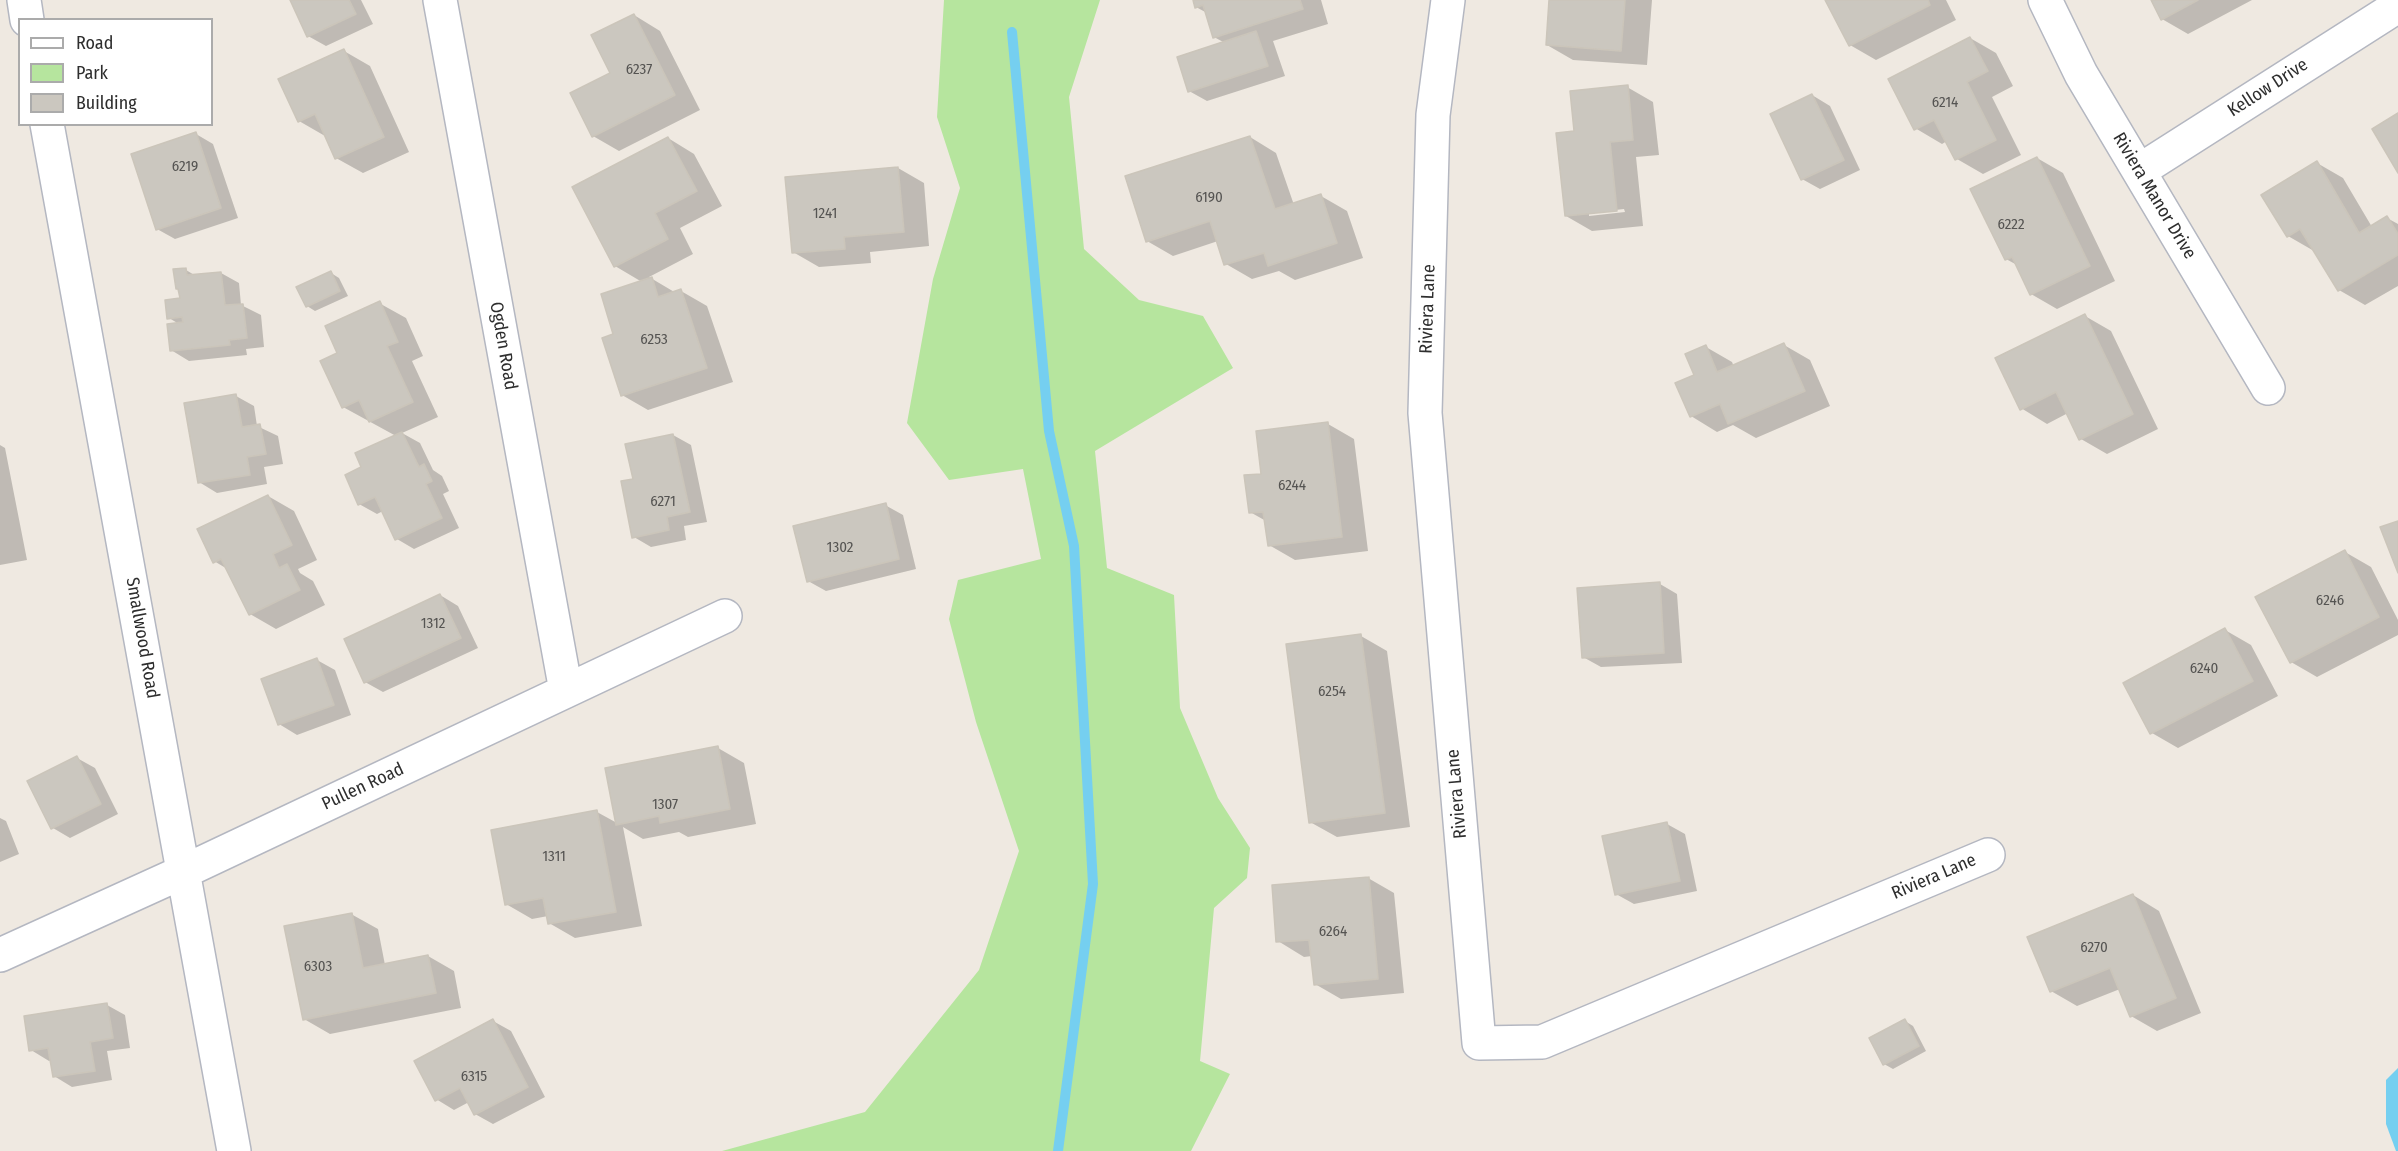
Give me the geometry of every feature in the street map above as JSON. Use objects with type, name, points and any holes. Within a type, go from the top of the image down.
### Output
[{"type":"street","points":[[24,0],[27,18]]},
{"type":"street","name":"Ogden Road","points":[[440,0],[566,691]]},
{"type":"street","name":"Riviera Lane","points":[[1448,0],[1433,115],[1425,413],[1479,1043],[1542,1042],[1988,855]]},
{"type":"street","name":"Riviera Manor Drive","points":[[2046,0],[2080,74],[2268,388]]},
{"type":"street","name":"Kellow Drive","points":[[2139,171],[2398,6]]},
{"type":"street","name":"Smallwood Road","points":[[47,126],[185,871],[234,1151]]},
{"type":"street","name":"Pullen Road","points":[[0,955],[185,871],[725,616]]},
{"type":"green space","points":[[944,0],[1100,0],[1069,97],[1084,249],[1139,300],[1203,316],[1233,368],[1095,451],[1107,568],[1174,595],[1180,708],[1218,798],[1250,848],[1247,878],[1214,908],[1200,1061],[1230,1074],[1191,1151],[722,1151],[865,1112],[979,970],[1019,851],[976,722],[949,619],[958,580],[1041,559],[1023,469],[949,480],[907,423],[933,279],[960,188],[937,117]]},
{"type":"water","points":[[2398,1068],[2398,1151],[2396,1151],[2386,1124],[2386,1080]]},
{"type":"building","points":[[290,0],[349,0],[356,14],[307,37]]},
{"type":"building","points":[[1193,0],[1300,0],[1303,9],[1213,38],[1203,5],[1195,8]]},
{"type":"building","points":[[1549,0],[1625,0],[1621,51],[1546,45]]},
{"type":"building","points":[[1825,0],[1928,0],[1930,5],[1849,46]]},
{"type":"building","points":[[2151,0],[2198,0],[2161,20]]},
{"type":"building","points":[[634,14],[675,95],[592,137],[570,93],[610,73],[591,35]]},
{"type":"building","points":[[1256,31],[1268,66],[1188,92],[1177,57]]},
{"type":"building","points":[[1970,37],[1988,71],[1967,82],[1996,140],[1955,160],[1934,120],[1914,130],[1888,79]]},
{"type":"building","points":[[344,49],[384,137],[335,159],[315,114],[298,122],[278,79]]},
{"type":"building","points":[[1628,85],[1633,140],[1610,142],[1617,211],[1565,216],[1556,133],[1574,131],[1570,91]]},
{"type":"building","points":[[1812,94],[1844,160],[1801,180],[1770,114]]},
{"type":"building","points":[[2398,113],[2398,173],[2372,129]]},
{"type":"building","points":[[196,132],[221,208],[156,230],[131,154]]},
{"type":"building","points":[[1250,136],[1275,209],[1321,194],[1337,243],[1268,266],[1264,253],[1224,265],[1210,221],[1146,242],[1125,176]]},
{"type":"building","points":[[668,137],[697,191],[655,213],[668,239],[614,267],[572,187]]},
{"type":"building","points":[[2037,157],[2090,266],[2030,295],[2012,257],[2005,260],[1970,189]]},
{"type":"building","points":[[2317,161],[2359,233],[2387,216],[2398,234],[2398,255],[2338,291],[2300,229],[2287,237],[2261,195]]},
{"type":"building","points":[[898,167],[904,232],[844,237],[845,249],[792,253],[785,177]]},
{"type":"building","points":[[186,268],[187,275],[221,272],[225,305],[243,304],[247,338],[229,340],[230,345],[170,351],[167,324],[183,322],[182,317],[167,319],[165,300],[180,298],[173,269]]},
{"type":"building","points":[[331,271],[340,291],[306,307],[296,287]]},
{"type":"building","points":[[652,277],[658,297],[681,289],[707,368],[621,396],[602,338],[613,334],[601,294]]},
{"type":"building","points":[[380,301],[398,342],[387,346],[413,402],[369,422],[359,400],[342,408],[320,361],[337,353],[325,326]]},
{"type":"building","points":[[2085,314],[2133,414],[2079,440],[2056,392],[2020,410],[1995,358]]},
{"type":"building","points":[[1784,343],[1805,391],[1728,424],[1720,404],[1690,417],[1675,383],[1694,375],[1685,354],[1706,345],[1717,372]]},
{"type":"building","points":[[236,394],[242,427],[260,424],[266,454],[247,457],[250,475],[198,483],[184,403]]},
{"type":"building","points":[[1328,422],[1342,537],[1268,546],[1263,512],[1249,513],[1244,475],[1261,474],[1256,431]]},
{"type":"building","points":[[402,432],[419,467],[424,464],[432,481],[426,484],[442,518],[395,540],[375,497],[358,505],[345,475],[361,467],[355,453]]},
{"type":"building","points":[[673,434],[690,512],[667,517],[669,530],[632,538],[621,481],[633,479],[625,444]]},
{"type":"building","points":[[268,495],[292,545],[273,554],[279,568],[287,564],[300,590],[249,615],[221,559],[213,563],[197,529]]},
{"type":"building","points":[[886,503],[899,559],[807,582],[793,526]]},
{"type":"building","points":[[2398,521],[2398,573],[2380,527]]},
{"type":"building","points":[[2345,550],[2379,617],[2290,663],[2255,597]]},
{"type":"building","points":[[1660,582],[1664,653],[1582,658],[1577,588]]},
{"type":"building","points":[[440,594],[461,638],[364,683],[344,639]]},
{"type":"building","points":[[2225,628],[2253,681],[2150,734],[2123,683]]},
{"type":"building","points":[[1361,634],[1385,813],[1309,823],[1286,644]]},
{"type":"building","points":[[317,658],[334,705],[278,725],[261,679]]},
{"type":"building","points":[[718,746],[730,809],[660,823],[659,816],[616,825],[605,768]]},
{"type":"building","points":[[77,756],[101,804],[51,829],[27,781]]},
{"type":"building","points":[[597,810],[616,912],[548,924],[543,898],[505,905],[491,830]]},
{"type":"building","points":[[1667,822],[1680,881],[1615,895],[1602,836]]},
{"type":"building","points":[[1369,877],[1378,979],[1314,985],[1309,940],[1276,942],[1272,885]]},
{"type":"building","points":[[2133,894],[2176,998],[2130,1017],[2110,968],[2050,992],[2027,937]]},
{"type":"building","points":[[352,913],[363,968],[428,955],[436,993],[303,1020],[284,926]]},
{"type":"building","points":[[107,1003],[113,1038],[90,1042],[95,1071],[53,1077],[48,1048],[29,1051],[24,1016]]},
{"type":"building","points":[[493,1019],[528,1087],[474,1115],[460,1088],[435,1101],[414,1061]]},
{"type":"building","points":[[1905,1019],[1919,1046],[1883,1065],[1869,1038]]},
{"type":"waterway","points":[[1012,32],[1049,431],[1074,546],[1093,884],[1058,1151]]}]
